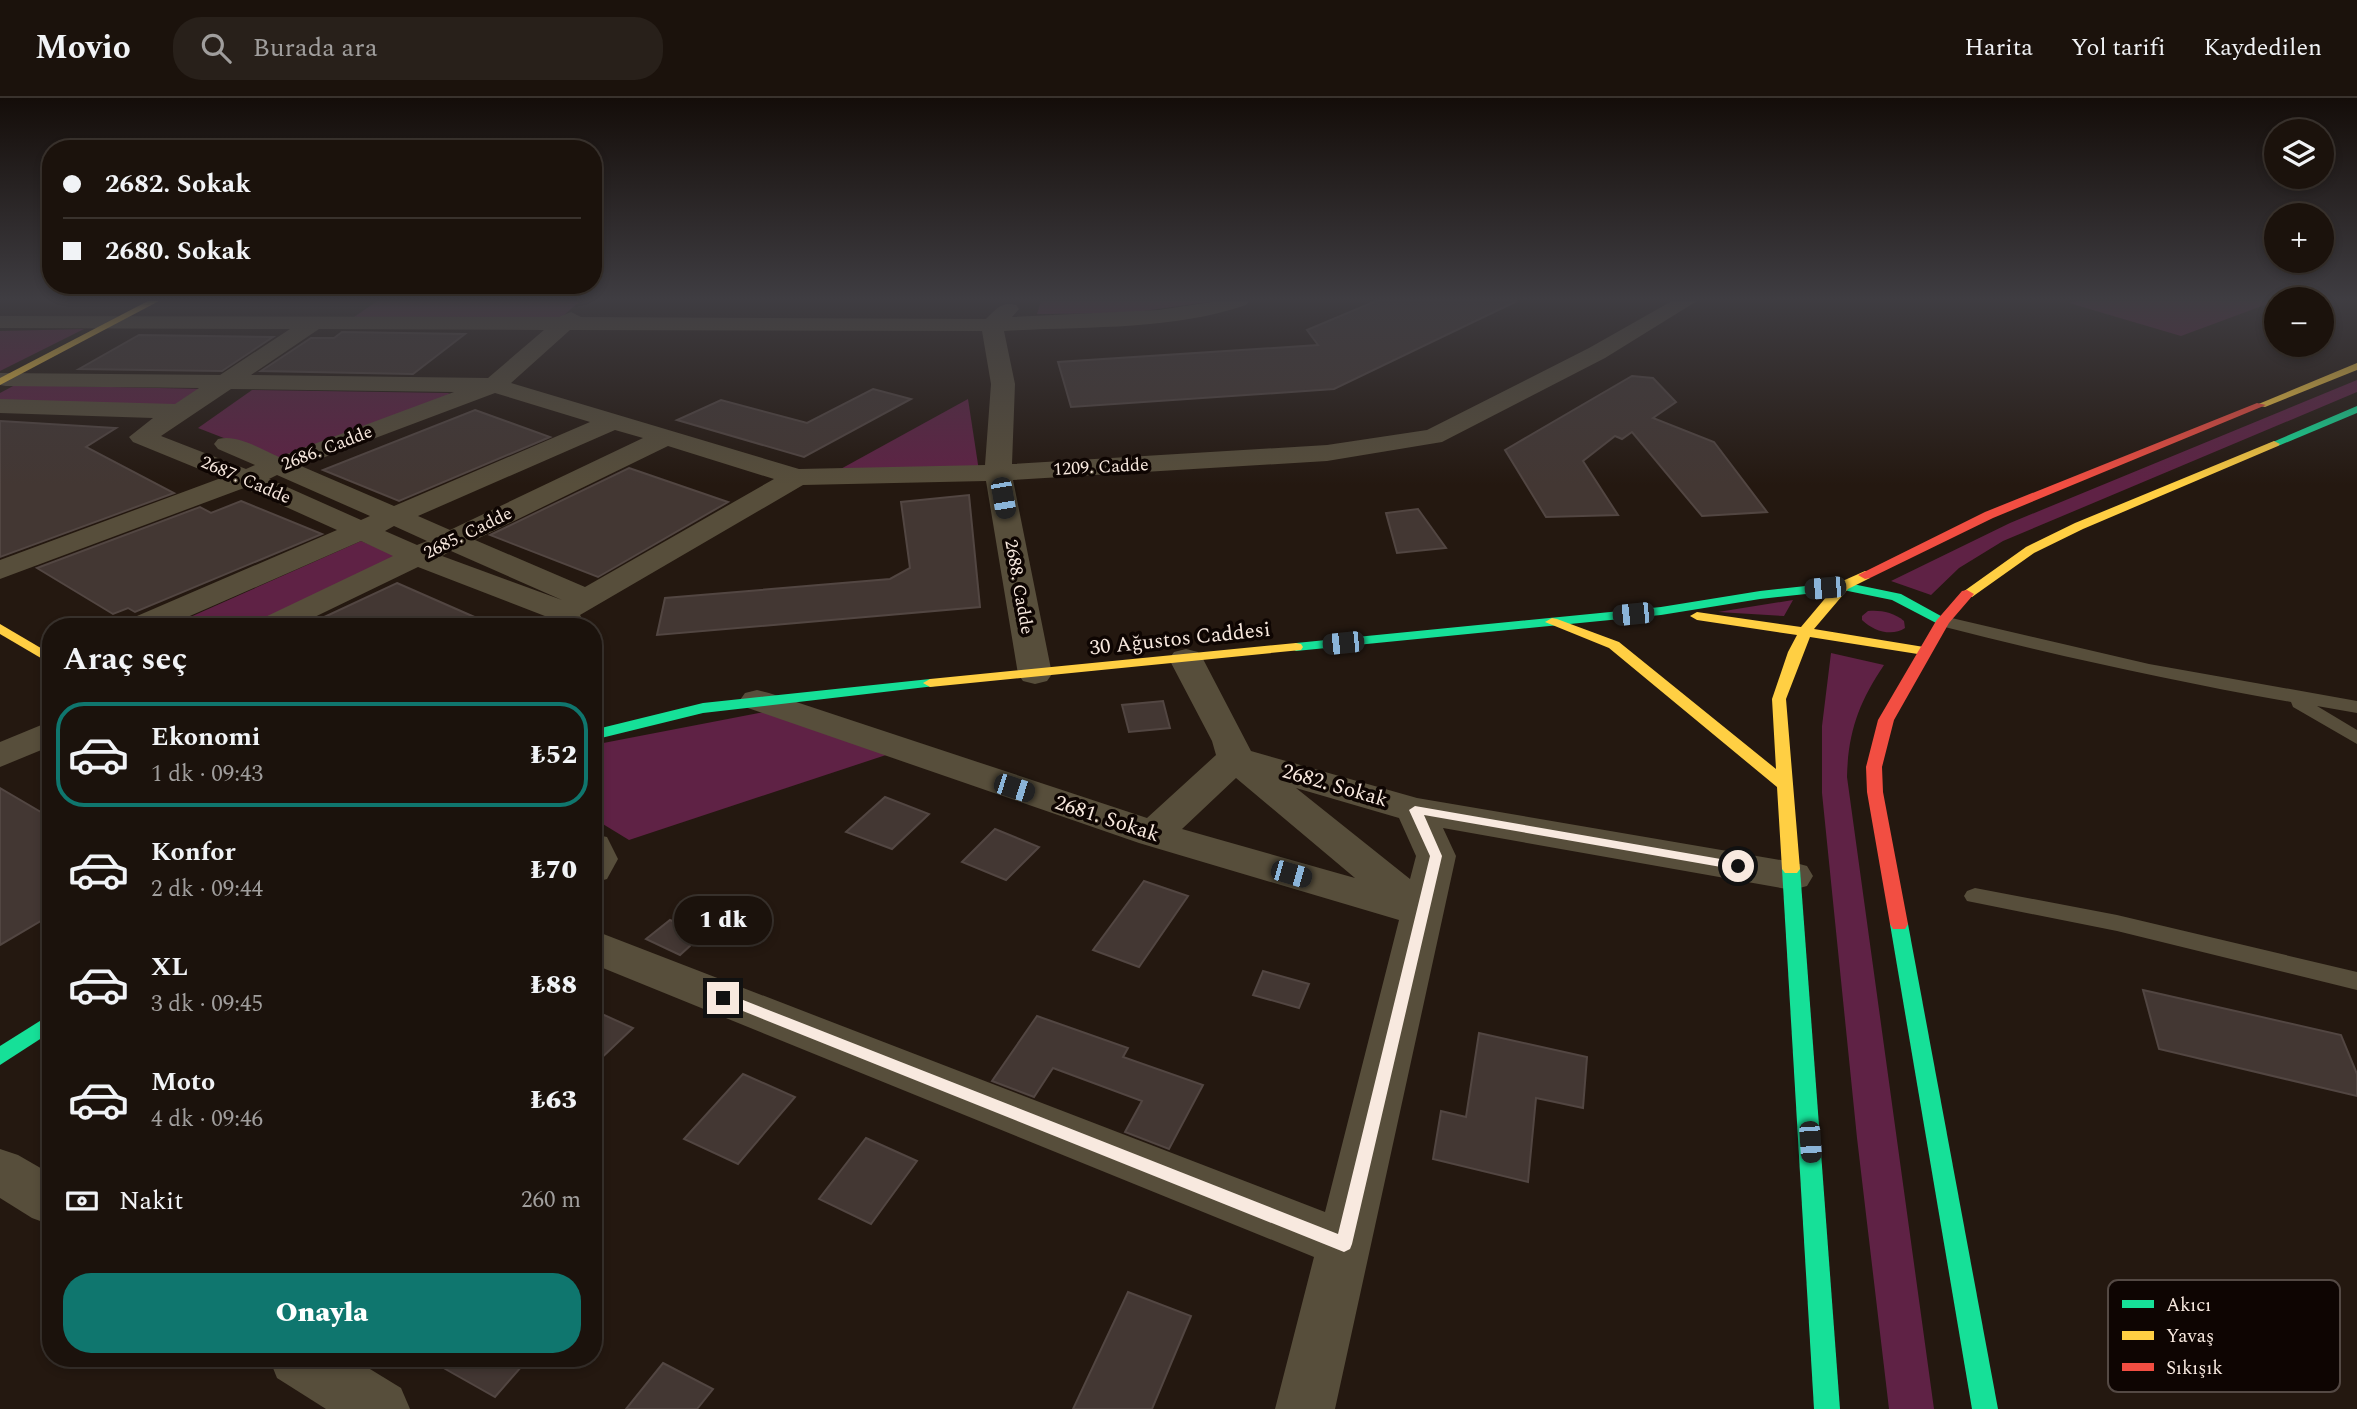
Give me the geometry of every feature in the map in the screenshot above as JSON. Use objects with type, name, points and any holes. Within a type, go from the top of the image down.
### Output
[{"type":"main road","points":[[3,380],[38,362]]},
{"type":"main road","points":[[1827,1409],[1779,699],[1803,632],[1820,607],[1843,586],[1989,515],[2357,366]]},
{"type":"main road","points":[[1985,1409],[1875,792],[1874,767],[1881,733],[1894,703],[1924,651],[1943,621],[1966,593],[2030,550],[2078,526],[2357,409]]},
{"type":"main road","points":[[1843,586],[1867,588],[1899,597],[1943,621]]},
{"type":"main road","name":"30 Ağustos Caddesi","points":[[703,708],[757,700],[1661,611],[1760,595],[1843,586]]},
{"type":"main road","name":"30 Ağustos Caddesi","points":[[1661,611],[1924,651]]},
{"type":"main road","points":[[1552,622],[1614,645],[1785,785]]},
{"type":"main road","points":[[0,628],[42,654]]},
{"type":"main road","points":[[626,711],[703,708]]},
{"type":"main road","points":[[602,733],[703,708]]},
{"type":"main road","points":[[0,1057],[42,1028]]},
{"type":"street","name":"2687. Cadde","points":[[267,362],[237,382],[194,426],[142,438],[245,478],[419,557],[566,618]]},
{"type":"street","name":"2686. Cadde","points":[[0,570],[494,385],[520,362]]},
{"type":"street","name":"2688. Cadde","points":[[999,362],[1003,384],[998,473],[1035,674]]},
{"type":"street","name":"1209. Cadde","points":[[3,380],[494,385],[797,477],[998,473],[1327,453],[1433,437],[1580,362]]},
{"type":"street","points":[[0,406],[194,426]]},
{"type":"street","points":[[160,618],[611,422]]},
{"type":"street","name":"2687. Cadde","points":[[194,426],[453,541],[566,618]]},
{"type":"street","name":"2685. Cadde","points":[[289,618],[664,438]]},
{"type":"street","points":[[566,618],[797,477]]},
{"type":"street","points":[[1186,659],[1230,741],[1235,758],[1422,912]]},
{"type":"street","name":"2681. Sokak","points":[[757,700],[1153,834],[1422,912]]},
{"type":"street","points":[[0,756],[42,736]]},
{"type":"street","points":[[1153,834],[1235,758]]},
{"type":"street","name":"2682. Sokak","points":[[1235,758],[1415,810],[1792,876]]},
{"type":"street","points":[[1305,1409],[1436,856],[1415,810]]},
{"type":"street","points":[[602,950],[1344,1244]]},
{"type":"street","points":[[0,1171],[42,1197]]},
{"type":"street","points":[[312,1367],[380,1409]]},
{"type":"lane","points":[[1943,621],[2036,646],[2289,698],[2357,707]]},
{"type":"lane","points":[[2289,698],[2357,738]]},
{"type":"lane","points":[[1975,896],[2117,923],[2357,981]]},
{"type":"shaded area","points":[[0,362],[18,362],[0,371]]},
{"type":"shaded area","points":[[2357,380],[2357,392],[2003,541],[1959,568],[1931,595],[1891,581],[2010,523]]},
{"type":"shaded area","points":[[15,385],[208,389],[174,407],[0,403],[0,393]]},
{"type":"shaded area","points":[[252,390],[453,395],[283,461],[198,428]]},
{"type":"shaded area","points":[[968,399],[979,471],[837,471]]},
{"type":"shaded area","points":[[361,541],[405,559],[279,618],[188,618]]},
{"type":"shaded area","points":[[1793,600],[1784,616],[1718,612]]},
{"type":"shaded area","points":[[1868,611],[1882,611],[1896,616],[1904,621],[1905,628],[1894,632],[1877,630],[1862,620],[1862,616]]},
{"type":"shaded area","points":[[1831,653],[1884,665],[1856,718],[1847,777],[1934,1409],[1889,1409],[1857,1138],[1822,793],[1822,726]]},
{"type":"shaded area","points":[[769,711],[886,755],[629,840],[602,824],[602,743]]},
{"type":"building","points":[[91,362],[235,362],[222,371],[79,369]]},
{"type":"building","points":[[274,362],[428,362],[413,374],[261,371]]},
{"type":"building","points":[[1058,362],[1390,362],[1334,389],[1071,407]]},
{"type":"building","points":[[1632,376],[1653,378],[1676,402],[1653,418],[1714,442],[1767,512],[1702,516],[1632,432],[1622,439],[1615,436],[1583,461],[1618,515],[1546,517],[1505,450]]},
{"type":"building","points":[[873,389],[911,399],[804,457],[677,420],[721,400],[807,423]]},
{"type":"building","points":[[475,410],[550,437],[399,501],[323,470]]},
{"type":"building","points":[[0,421],[116,428],[86,447],[174,493],[0,557]]},
{"type":"building","points":[[629,468],[728,502],[598,577],[490,535]]},
{"type":"building","points":[[969,495],[980,607],[657,635],[665,598],[890,579],[910,568],[901,502]]},
{"type":"building","points":[[241,501],[322,534],[135,612],[128,608],[113,614],[37,568],[200,507],[211,513]]},
{"type":"building","points":[[1418,509],[1446,548],[1397,553],[1386,513]]},
{"type":"building","points":[[397,583],[477,618],[322,618]]},
{"type":"building","points":[[1163,701],[1170,728],[1129,732],[1122,705]]},
{"type":"building","points":[[0,788],[42,813],[42,920],[0,945]]},
{"type":"building","points":[[885,797],[929,814],[892,849],[846,832]]},
{"type":"building","points":[[995,829],[1039,847],[1006,880],[962,862]]},
{"type":"building","points":[[1144,881],[1188,896],[1139,967],[1093,950]]},
{"type":"building","points":[[670,920],[703,934],[680,955],[646,939]]},
{"type":"building","points":[[1263,971],[1309,984],[1299,1008],[1253,995]]},
{"type":"building","points":[[2143,990],[2341,1035],[2357,1074],[2357,1096],[2159,1049]]},
{"type":"building","points":[[602,1014],[633,1028],[602,1057]]},
{"type":"building","points":[[1037,1016],[1128,1048],[1123,1057],[1203,1085],[1169,1149],[1125,1132],[1142,1101],[1053,1068],[1034,1097],[992,1081]]},
{"type":"building","points":[[1479,1033],[1587,1057],[1583,1108],[1536,1098],[1528,1182],[1433,1159],[1441,1111],[1466,1117]]},
{"type":"building","points":[[743,1074],[795,1097],[738,1164],[684,1139]]},
{"type":"building","points":[[866,1138],[917,1161],[871,1224],[819,1199]]},
{"type":"building","points":[[1128,1292],[1191,1316],[1152,1409],[1073,1409]]},
{"type":"building","points":[[663,1363],[713,1389],[697,1409],[626,1409]]},
{"type":"building","points":[[442,1367],[521,1367],[495,1397]]},
{"type":"traffic: fast","points":[[2274,444],[2357,409]]},
{"type":"traffic: fast","points":[[1296,647],[1661,611],[1760,595],[1843,586]]},
{"type":"traffic: fast","points":[[1843,586],[1896,597],[1943,621]]},
{"type":"traffic: fast","points":[[602,733],[703,708],[930,683]]},
{"type":"traffic: fast","points":[[1791,869],[1827,1409]]},
{"type":"traffic: fast","points":[[1899,924],[1985,1409]]},
{"type":"traffic: fast","points":[[0,1057],[42,1028]]},
{"type":"traffic: slow","points":[[0,382],[38,362]]},
{"type":"traffic: slow","points":[[2261,405],[2357,366]]},
{"type":"traffic: slow","points":[[1967,594],[2030,550],[2079,526],[2274,444]]},
{"type":"traffic: slow","points":[[1791,869],[1779,699],[1795,652],[1810,623],[1843,586],[1865,575]]},
{"type":"traffic: slow","points":[[1697,616],[1803,632]]},
{"type":"traffic: slow","points":[[1552,622],[1614,645],[1785,785]]},
{"type":"traffic: slow","points":[[0,628],[42,654]]},
{"type":"traffic: slow","points":[[1803,632],[1924,651]]},
{"type":"traffic: slow","points":[[930,683],[1296,647]]},
{"type":"traffic: jam","points":[[1865,575],[1989,515],[2261,405]]},
{"type":"traffic: jam","points":[[1899,924],[1875,792],[1874,767],[1886,720],[1943,621],[1967,594]]},
{"type":"route","points":[[723,998],[1344,1244],[1436,856],[1415,810],[1738,866]]}]
